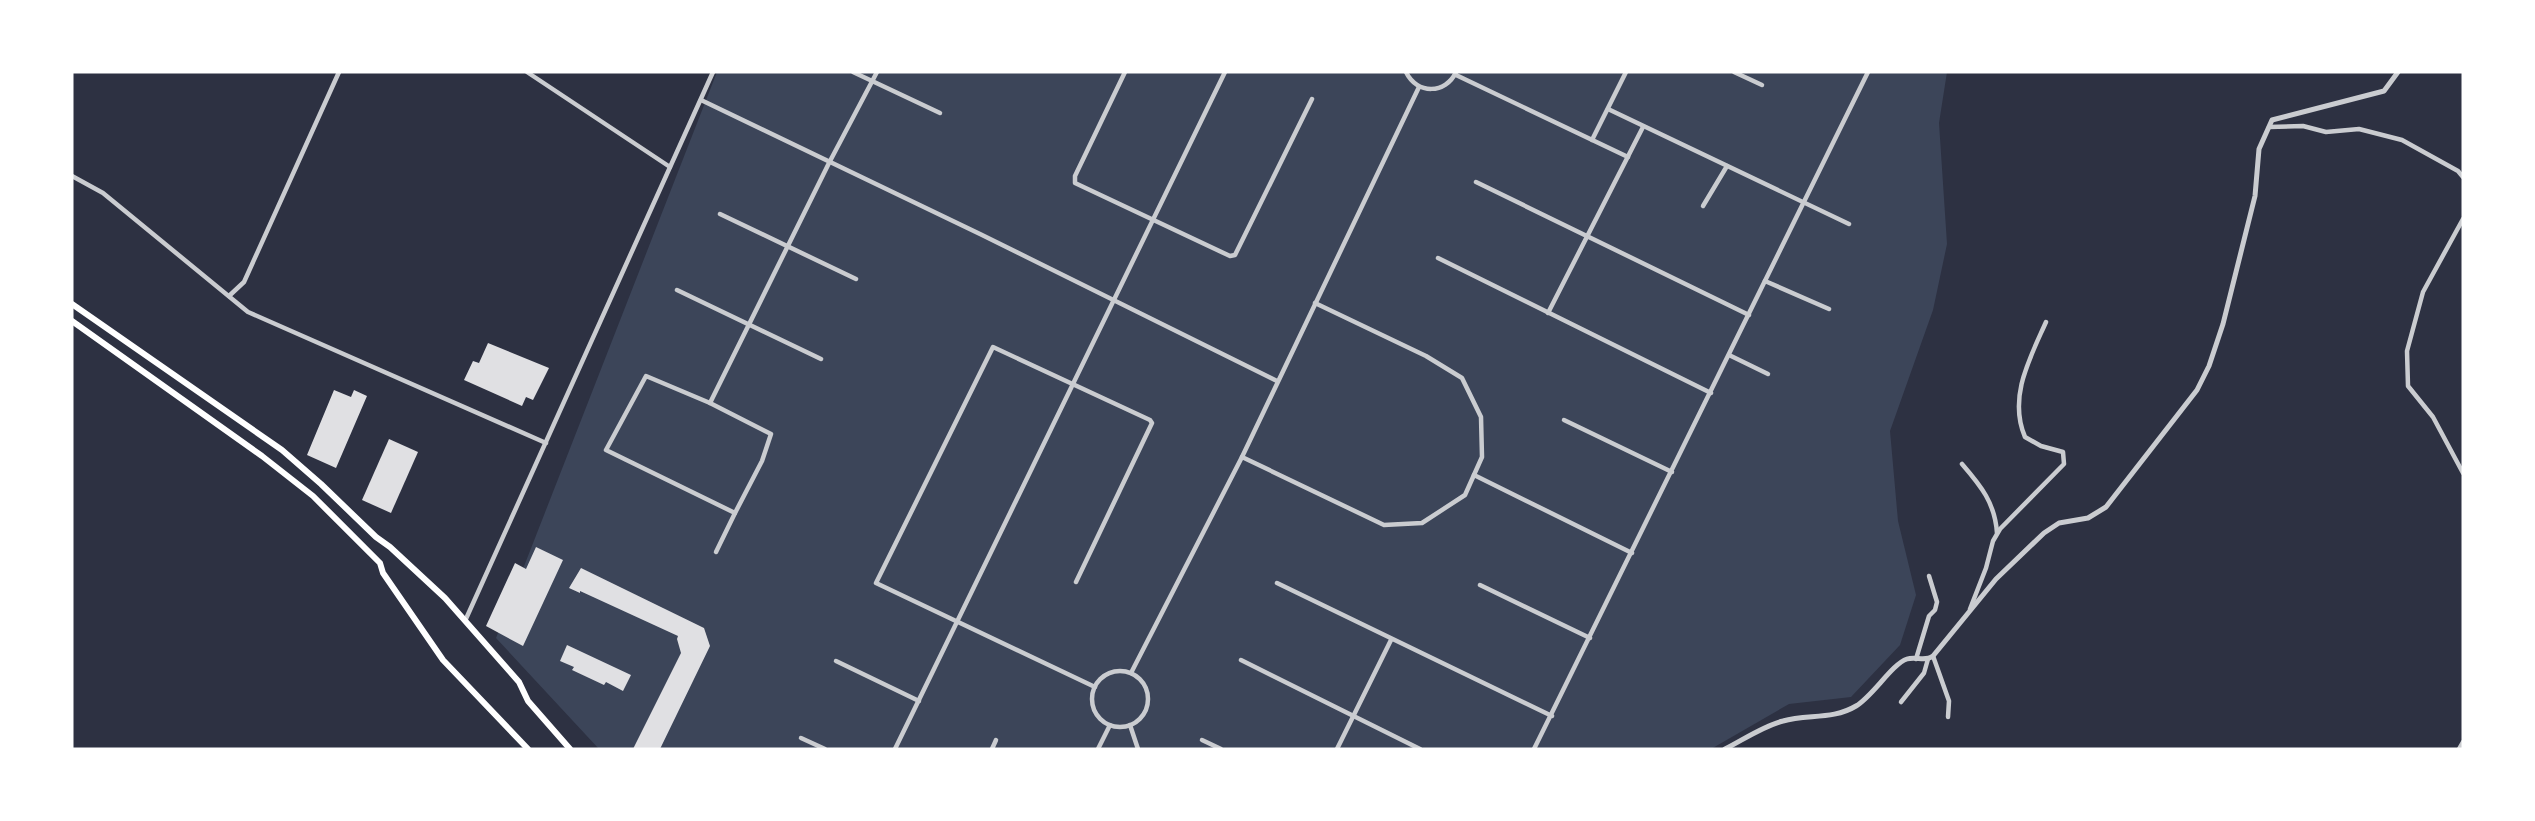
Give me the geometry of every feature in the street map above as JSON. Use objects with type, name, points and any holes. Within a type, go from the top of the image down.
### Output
[{"type":"main road","points":[[72,304],[282,450],[436,589],[519,682],[528,701],[570,749]]},
{"type":"main road","points":[[72,321],[262,456],[313,496],[380,563],[383,573],[443,660],[528,749]]},
{"type":"street","points":[[229,296],[243,282],[339,72]]},
{"type":"street","points":[[527,72],[670,167]]},
{"type":"street","points":[[465,621],[713,72]]},
{"type":"street","points":[[853,72],[940,113]]},
{"type":"street","points":[[710,403],[877,72]]},
{"type":"street","points":[[1125,72],[1075,183],[1232,257],[1312,99]]},
{"type":"street","points":[[895,749],[1225,72]]},
{"type":"street","points":[[1406,72],[1419,87],[1436,90],[1451,82],[1456,73],[1628,157]]},
{"type":"street","points":[[1592,140],[1626,72]]},
{"type":"street","points":[[1734,72],[1762,85]]},
{"type":"street","points":[[1534,749],[1868,72]]},
{"type":"street","points":[[1901,702],[1924,673],[1931,658],[1996,579],[2044,533],[2059,523],[2088,517],[2106,508],[2197,390],[2209,366],[2223,324],[2255,197],[2259,149],[2273,120],[2384,91],[2398,72]]},
{"type":"street","points":[[1131,673],[1242,457],[1419,87]]},
{"type":"street","points":[[701,100],[1277,381]]},
{"type":"street","points":[[1608,109],[1849,223]]},
{"type":"street","points":[[2268,127],[2303,126],[2326,132],[2359,130],[2402,140],[2459,171],[2463,177]]},
{"type":"street","points":[[1548,313],[1643,127]]},
{"type":"street","points":[[1703,206],[1727,166]]},
{"type":"street","points":[[72,176],[103,193],[248,312],[545,443]]},
{"type":"street","points":[[1476,182],[1749,315]]},
{"type":"street","points":[[720,214],[856,279]]},
{"type":"street","points":[[2463,219],[2423,292],[2407,351],[2408,386],[2433,417],[2463,473]]},
{"type":"street","points":[[1438,258],[1711,393]]},
{"type":"street","points":[[1765,281],[1829,309]]},
{"type":"street","points":[[677,290],[821,359]]},
{"type":"street","points":[[1242,457],[1384,524],[1422,523],[1465,495],[1482,457],[1481,416],[1462,378],[1426,356],[1315,303]]},
{"type":"street","points":[[1970,610],[1997,534],[2007,520],[2064,464],[2063,452],[2041,446],[2025,437],[2018,414],[2020,389],[2029,359],[2046,322]]},
{"type":"street","points":[[1076,582],[1152,423],[995,346],[876,582],[1095,687]]},
{"type":"street","points":[[1729,355],[1768,374]]},
{"type":"street","points":[[716,552],[762,461],[771,434],[710,403],[646,376],[606,450],[735,513]]},
{"type":"street","points":[[1564,420],[1672,472]]},
{"type":"street","points":[[1962,464],[1984,489],[1991,503],[1996,517],[1997,534]]},
{"type":"street","points":[[1474,475],[1632,552]]},
{"type":"street","points":[[1916,659],[1929,616],[1935,610],[1937,601],[1929,576]]},
{"type":"street","points":[[1277,583],[1552,716]]},
{"type":"street","points":[[1480,585],[1590,638]]},
{"type":"street","points":[[1337,749],[1391,640]]},
{"type":"street","points":[[1725,749],[1778,722],[1797,717],[1841,713],[1855,707],[1870,697],[1896,666],[1907,659],[1931,658]]},
{"type":"street","points":[[1931,658],[1949,701],[1948,717]]},
{"type":"street","points":[[836,660],[919,701]]},
{"type":"street","points":[[1241,660],[1420,749]]},
{"type":"street","points":[[1114,671],[1131,673],[1139,678],[1147,695],[1144,713],[1129,725],[1110,725],[1096,714],[1092,696],[1095,687],[1106,674],[1114,671]]},
{"type":"street","points":[[1098,749],[1110,725]]},
{"type":"street","points":[[1129,725],[1138,749]]},
{"type":"street","points":[[801,738],[825,749]]},
{"type":"street","points":[[992,749],[996,740]]},
{"type":"street","points":[[1202,740],[1221,749]]},
{"type":"street","points":[[2459,749],[2463,742]]},
{"type":"shaded area","points":[[717,72],[1947,72],[1939,123],[1947,244],[1933,310],[1890,431],[1898,521],[1916,595],[1900,645],[1851,697],[1789,704],[1711,749],[599,749],[496,638]]},
{"type":"building","points":[[488,343],[549,368],[533,400],[526,397],[522,406],[464,380],[473,361],[479,363]]},
{"type":"building","points":[[334,390],[351,397],[354,390],[367,396],[336,468],[307,455]]},
{"type":"building","points":[[389,439],[418,452],[391,513],[362,500]]},
{"type":"building","points":[[536,547],[563,560],[523,646],[486,626],[515,563],[526,569]]},
{"type":"building","points":[[581,568],[704,628],[710,646],[660,749],[633,749],[681,653],[678,636],[569,588]]},
{"type":"building","points":[[567,645],[631,675],[623,691],[572,670],[574,667],[560,661]]}]
